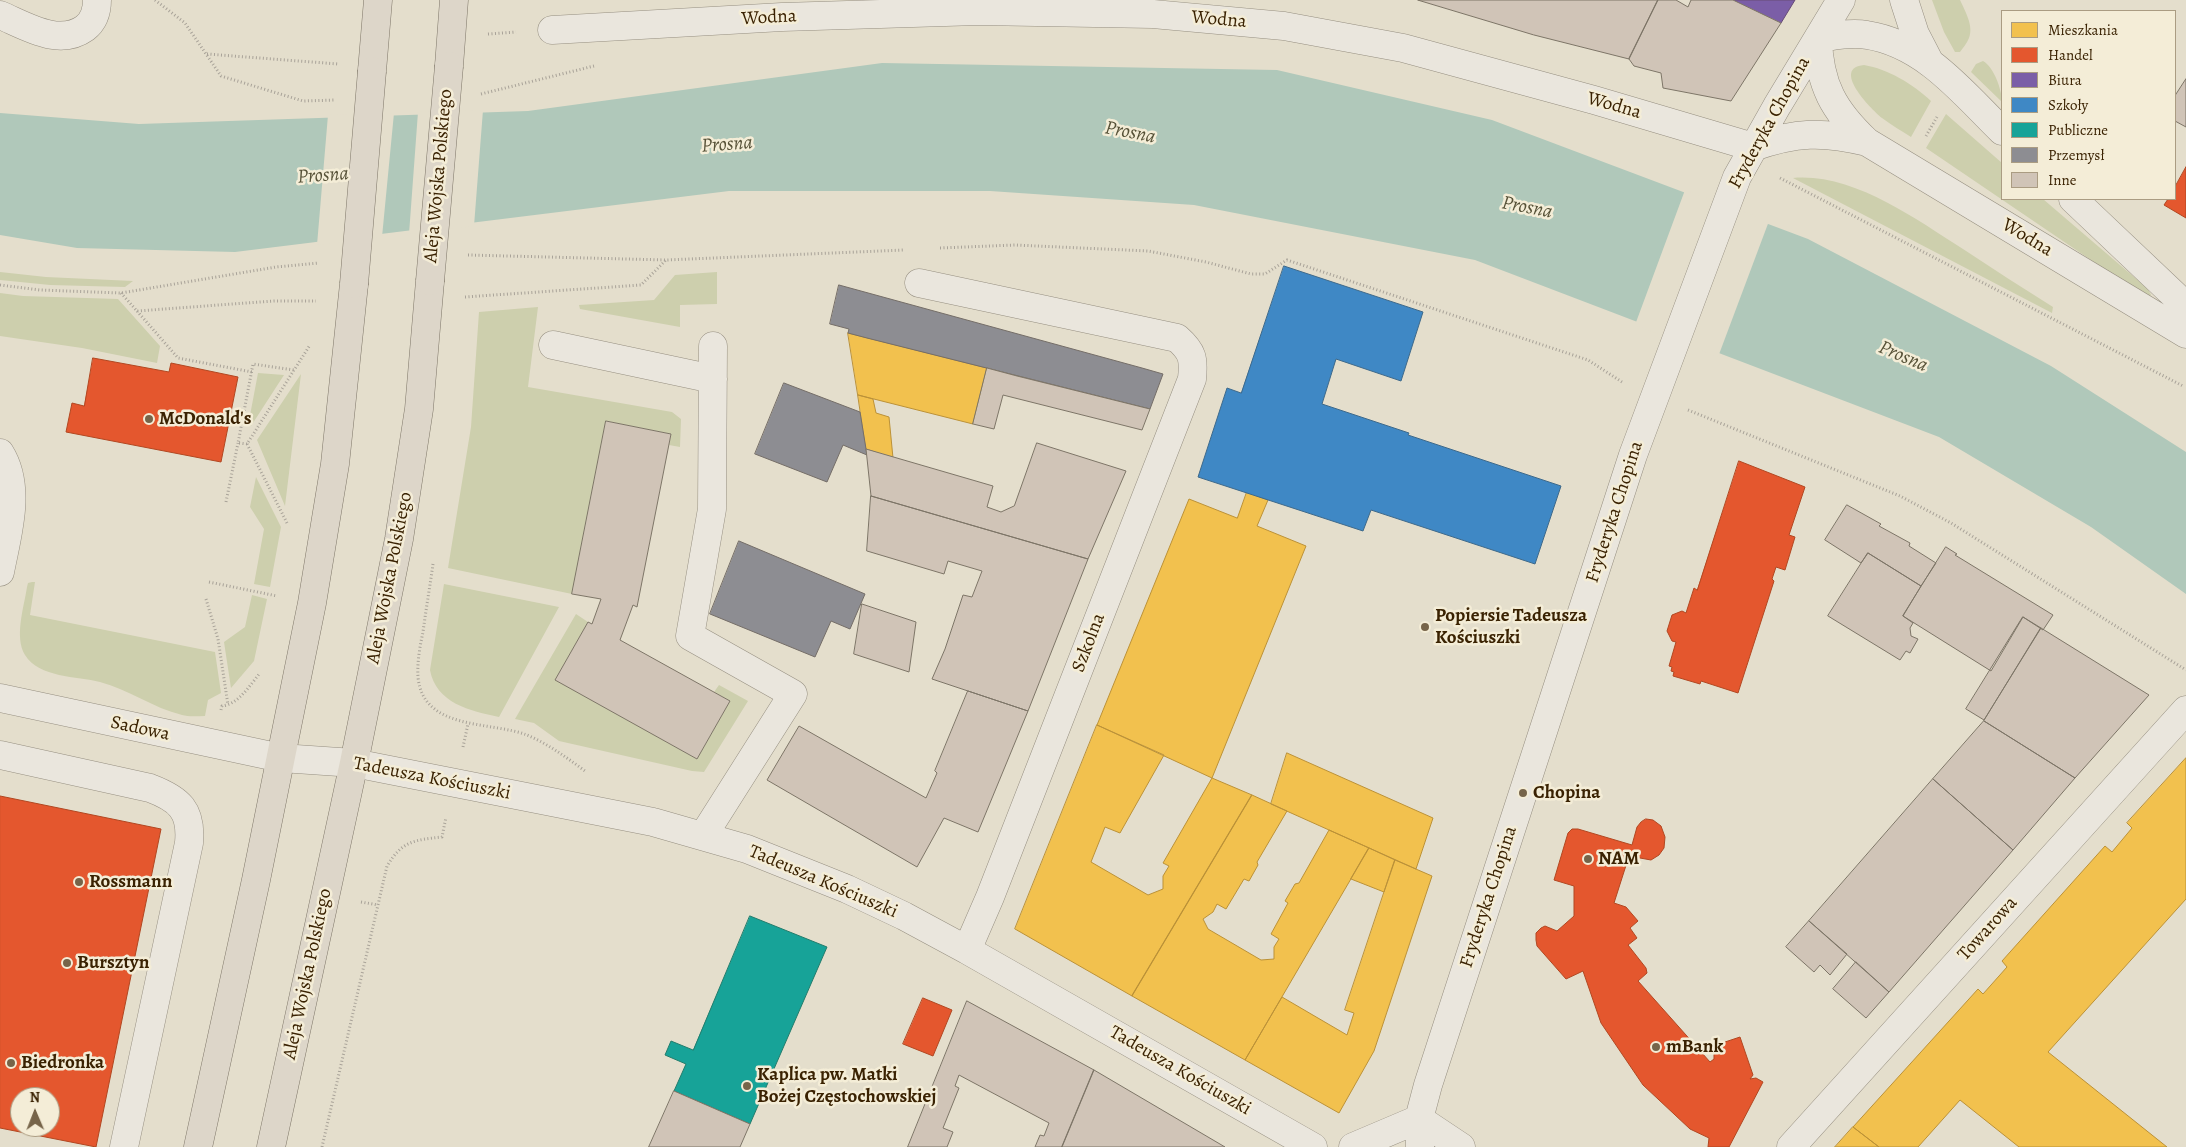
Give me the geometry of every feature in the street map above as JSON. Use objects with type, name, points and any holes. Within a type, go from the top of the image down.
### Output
[{"type":"main road","points":[[198,1147],[308,629],[334,473],[354,284],[378,0]]},
{"type":"main road","name":"Aleja Wojska Polskiego","points":[[270,1147],[354,763],[399,538],[410,473],[430,281],[454,0]]},
{"type":"street","points":[[0,15],[44,33],[67,36],[88,26],[94,17],[97,0]]},
{"type":"street","name":"Fryderyka Chopina","points":[[1419,1119],[1448,1022],[1602,549],[1665,368],[1737,177],[1841,0]]},
{"type":"street","points":[[1904,0],[1915,34],[1930,62],[2001,130]]},
{"type":"street","name":"Wodna","points":[[552,30],[782,16],[978,11],[1154,14],[1284,26],[1403,48],[1594,100],[1753,147],[1778,138],[1806,134],[1838,135],[1867,142]]},
{"type":"street","name":"Fryderyka Chopina","points":[[1818,38],[1866,34],[1890,40],[1912,50],[1930,62]]},
{"type":"street","name":"Wodna","points":[[1818,38],[1818,60],[1824,84],[1834,106],[1849,125],[1867,142],[2186,334]]},
{"type":"street","points":[[2074,200],[2186,306]]},
{"type":"street","name":"Szkolna","points":[[919,283],[1177,338],[1188,348],[1194,362],[1192,379],[990,897],[967,950]]},
{"type":"street","points":[[553,345],[713,379]]},
{"type":"street","points":[[704,836],[793,694],[690,636],[712,509],[713,346]]},
{"type":"street","points":[[0,453],[10,480],[11,499],[0,572]]},
{"type":"street","name":"Sadowa","points":[[0,698],[281,758]]},
{"type":"street","name":"Towarowa","points":[[1791,1147],[2186,710]]},
{"type":"street","points":[[0,755],[150,788],[166,794],[178,802],[187,814],[190,828],[189,843],[124,1147]]},
{"type":"street","name":"Tadeusza Kościuszki","points":[[281,758],[354,763],[653,822],[747,849],[847,889],[967,950],[1313,1147]]},
{"type":"street","points":[[1353,1147],[1419,1119]]},
{"type":"street","points":[[1419,1119],[1420,1147]]},
{"type":"street","points":[[1419,1119],[1461,1147]]},
{"type":"path","points":[[206,54],[341,64]]},
{"type":"path","points":[[1921,144],[1941,110]]},
{"type":"path","points":[[1780,178],[2183,386]]},
{"type":"path","points":[[464,306],[465,297],[641,285],[666,260]]},
{"type":"path","points":[[1251,274],[1265,274],[1287,260],[1588,360],[1623,383]]},
{"type":"path","points":[[0,285],[40,290],[121,293],[178,358],[252,372]]},
{"type":"path","points":[[137,311],[274,301],[322,301]]},
{"type":"path","points":[[247,444],[312,341]]},
{"type":"path","points":[[226,502],[253,364],[294,370]]},
{"type":"path","points":[[1687,410],[1900,496],[1951,523],[2186,670]]},
{"type":"path","points":[[238,443],[247,444]]},
{"type":"path","points":[[247,444],[288,524]]},
{"type":"path","points":[[434,556],[420,650],[418,677],[423,695],[434,709],[450,718],[468,724],[525,735],[558,751]]},
{"type":"path","points":[[209,582],[280,596]]},
{"type":"path","points":[[206,599],[218,639],[228,705]]},
{"type":"path","points":[[464,742],[468,724]]},
{"type":"path","points":[[322,1147],[387,866],[397,850],[418,839],[442,837],[444,826]]},
{"type":"shaded area","points":[[1932,0],[1960,0],[1968,19],[1970,33],[1966,44],[1960,52],[1955,52],[1944,32]]},
{"type":"shaded area","points":[[1983,61],[1991,68],[2001,91],[2001,101],[1971,72],[1976,64]]},
{"type":"shaded area","points":[[1864,65],[1900,78],[1931,101],[1911,137],[1882,118],[1869,106],[1856,89],[1851,73],[1855,68]]},
{"type":"shaded area","points":[[1946,114],[2001,162],[2001,199],[1926,148]]},
{"type":"shaded area","points":[[1793,178],[1816,178],[1838,183],[1882,200],[1924,224],[2053,307],[2052,313]]},
{"type":"shaded area","points":[[2003,200],[2044,200],[2148,289],[2151,295],[2149,297],[2141,294]]},
{"type":"shaded area","points":[[0,272],[46,277],[133,281],[125,287],[50,285],[0,280]]},
{"type":"shaded area","points":[[717,272],[717,304],[680,305],[680,327],[580,309],[579,305],[654,300],[675,275]]},
{"type":"shaded area","points":[[0,293],[23,296],[118,299],[160,346],[157,363],[82,348],[0,336]]},
{"type":"shaded area","points":[[538,307],[528,387],[672,412],[681,419],[680,447],[669,445],[671,434],[606,421],[572,594],[448,568],[471,427],[479,312]]},
{"type":"shaded area","points":[[258,373],[284,375],[251,426],[248,426]]},
{"type":"shaded area","points":[[301,374],[285,506],[257,440]]},
{"type":"shaded area","points":[[256,477],[281,527],[270,587],[254,584],[264,529],[250,507]]},
{"type":"shaded area","points":[[35,582],[30,615],[215,652],[221,693],[208,700],[205,716],[187,716],[161,708],[110,685],[59,675],[39,668],[31,663],[25,655],[20,640],[27,587],[28,583]]},
{"type":"shaded area","points":[[444,584],[559,607],[499,717],[477,712],[456,704],[439,690],[433,681],[430,670]]},
{"type":"shaded area","points":[[252,595],[267,599],[254,661],[231,688],[224,642],[245,627]]},
{"type":"shaded area","points":[[576,614],[588,622],[556,680],[697,759],[730,701],[714,692],[719,685],[748,701],[704,772],[692,771],[559,741],[534,723],[515,719]]},
{"type":"water","name":"Prosna","points":[[882,63],[1277,70],[1492,120],[1808,239],[2051,366],[2186,452],[2186,594],[2091,527],[1939,437],[1475,260],[1194,205],[990,191],[729,191],[235,252],[77,248],[0,235],[0,113],[139,124],[528,111]]},
{"type":"pier","points":[[483,110],[474,226],[409,234],[418,112]]},
{"type":"pier","points":[[394,113],[382,237],[317,245],[328,115]]},
{"type":"pier","points":[[1685,190],[1769,221],[1718,357],[1635,325]]},
{"type":"building: Mieszkania","points":[[848,333],[987,368],[973,424],[858,395]]},
{"type":"building: Mieszkania","points":[[858,395],[873,399],[876,413],[889,417],[893,458],[866,449]]},
{"type":"building: Mieszkania","points":[[1247,492],[1268,500],[1257,526],[1306,546],[1212,778],[1097,725],[1189,499],[1237,518]]},
{"type":"building: Mieszkania","points":[[1097,725],[1164,755],[1120,833],[1105,827],[1091,862],[1148,895],[1163,889],[1163,876],[1169,866],[1163,863],[1212,778],[1252,795],[1132,996],[1015,929]]},
{"type":"building: Mieszkania","points":[[1287,753],[1433,818],[1416,869],[1271,804]]},
{"type":"building: Mieszkania","points":[[2186,758],[2186,899],[2048,1052],[2167,1147],[2019,1147],[1960,1100],[1918,1147],[1879,1147],[1853,1127],[1978,989],[1983,994],[2007,967],[2002,961],[2105,846],[2112,852],[2132,828],[2127,823]]},
{"type":"building: Mieszkania","points":[[1252,795],[1287,811],[1257,862],[1258,865],[1249,881],[1244,879],[1226,909],[1217,904],[1213,912],[1203,919],[1208,929],[1261,960],[1274,959],[1274,947],[1279,939],[1271,934],[1288,903],[1285,901],[1295,884],[1299,883],[1329,830],[1369,848],[1245,1060],[1132,996]]},
{"type":"building: Mieszkania","points":[[1369,848],[1395,860],[1384,892],[1351,879]]},
{"type":"building: Mieszkania","points":[[1395,860],[1432,876],[1374,1051],[1339,1113],[1245,1060],[1282,997],[1347,1035],[1354,1013],[1345,1010]]},
{"type":"building: Mieszkania","points":[[1853,1127],[1879,1147],[1835,1147]]},
{"type":"building: Handel","points":[[2186,167],[2186,218],[2164,205],[2167,200],[2176,200],[2176,185]]},
{"type":"building: Handel","name":"McDonald's","points":[[93,358],[169,372],[171,363],[238,377],[221,462],[66,432],[72,403],[84,406]]},
{"type":"building: Handel","points":[[1739,461],[1805,487],[1789,535],[1795,537],[1785,570],[1776,567],[1772,579],[1774,581],[1738,693],[1701,681],[1700,684],[1673,676],[1672,667],[1669,666],[1676,642],[1672,641],[1667,631],[1672,615],[1682,611],[1686,613],[1694,588],[1697,590]]},
{"type":"building: Handel","name":"Bursztyn","points":[[0,796],[161,829],[96,1147],[45,1137],[60,1137],[60,1087],[10,1087],[10,1130],[0,1128]]},
{"type":"building: Handel","points":[[1646,819],[1653,820],[1661,826],[1665,837],[1664,848],[1659,855],[1651,860],[1629,856],[1614,903],[1626,907],[1638,921],[1630,928],[1637,938],[1628,945],[1646,968],[1647,973],[1638,981],[1710,1062],[1714,1059],[1717,1049],[1716,1045],[1740,1037],[1753,1075],[1750,1079],[1756,1078],[1763,1082],[1729,1147],[1708,1147],[1709,1138],[1690,1129],[1643,1085],[1601,1023],[1583,971],[1566,979],[1537,946],[1536,933],[1541,928],[1545,926],[1557,931],[1574,916],[1574,886],[1554,880],[1568,833],[1572,829],[1578,829],[1632,845],[1637,827]]},
{"type":"building: Handel","points":[[923,998],[952,1010],[933,1056],[903,1044]]},
{"type":"building: Biura","points":[[1733,0],[1795,0],[1781,23]]},
{"type":"building: Szkoły","points":[[1284,266],[1423,312],[1401,381],[1336,359],[1322,404],[1561,486],[1535,564],[1371,510],[1363,531],[1198,477],[1227,388],[1241,393]]},
{"type":"building: Publiczne","points":[[750,916],[827,947],[750,1124],[674,1091],[686,1064],[665,1055],[671,1041],[693,1050]]},
{"type":"building: Przemysł","points":[[839,285],[1163,374],[1150,409],[848,333],[849,329],[830,324]]},
{"type":"building: Przemysł","points":[[784,383],[860,412],[867,455],[843,445],[827,482],[755,454]]},
{"type":"building: Przemysł","points":[[739,541],[865,594],[850,629],[831,621],[815,657],[710,614]]},
{"type":"building: Inne","points":[[1418,0],[1658,0],[1629,59],[1534,35]]},
{"type":"building: Inne","points":[[1658,0],[1676,0],[1688,7],[1691,0],[1733,0],[1781,23],[1731,101],[1663,88],[1661,73],[1634,66],[1629,59]]},
{"type":"building: Inne","points":[[2186,79],[2186,127],[2176,122],[2176,94]]},
{"type":"building: Inne","points":[[987,368],[1150,409],[1142,430],[1003,395],[994,429],[973,424]]},
{"type":"building: Inne","points":[[606,421],[671,434],[637,607],[633,605],[620,640],[730,701],[697,759],[555,680],[588,622],[592,624],[601,599],[572,594]]},
{"type":"building: Inne","points":[[1037,443],[1126,471],[1088,559],[871,496],[866,449],[993,486],[987,507],[1001,512],[1014,506]]},
{"type":"building: Inne","points":[[871,496],[1088,559],[1028,711],[932,679],[945,649],[963,595],[972,597],[982,571],[948,561],[944,574],[867,551]]},
{"type":"building: Inne","points":[[1847,505],[1881,524],[1879,526],[1910,543],[1909,546],[1936,563],[1921,586],[1868,553],[1861,563],[1825,540]]},
{"type":"building: Inne","points":[[1946,547],[1957,554],[1955,555],[2053,615],[2043,630],[2023,617],[1991,671],[1903,616]]},
{"type":"building: Inne","points":[[1868,553],[1921,586],[1903,616],[1913,623],[1910,628],[1911,636],[1918,639],[1910,653],[1906,651],[1900,660],[1828,616]]},
{"type":"building: Inne","points":[[862,604],[916,622],[909,672],[854,654]]},
{"type":"building: Inne","points":[[2023,617],[2041,628],[1984,720],[1966,709]]},
{"type":"building: Inne","points":[[2041,628],[2149,695],[2075,778],[1984,721]]},
{"type":"building: Inne","points":[[968,691],[1028,711],[978,832],[944,818],[917,867],[767,780],[799,726],[926,798]]},
{"type":"building: Inne","points":[[1984,721],[2075,778],[2013,850],[1933,779]]},
{"type":"building: Inne","points":[[1933,779],[2013,850],[1889,992],[1809,921]]},
{"type":"building: Inne","points":[[1809,921],[1847,954],[1830,975],[1820,965],[1814,972],[1786,947]]},
{"type":"building: Inne","points":[[1856,962],[1889,992],[1866,1018],[1833,989]]},
{"type":"building: Inne","points":[[967,1001],[1094,1070],[1062,1147],[1035,1147],[1040,1135],[1044,1136],[1049,1123],[959,1075],[955,1086],[959,1088],[943,1128],[953,1132],[947,1147],[908,1147]]},
{"type":"building: Inne","points":[[1094,1070],[1225,1147],[1062,1147]]},
{"type":"building: Inne","points":[[674,1091],[750,1124],[740,1147],[649,1147]]},
{"type":"place","name":"McDonald's","points":[[149,419]]},
{"type":"place","name":"Popiersie Tadeusza Kościuszki","points":[[1425,627]]},
{"type":"place","name":"Chopina","points":[[1523,793]]},
{"type":"place","name":"NAM","points":[[1588,859]]},
{"type":"place","name":"Rossmann","points":[[79,882]]},
{"type":"place","name":"Bursztyn","points":[[67,963]]},
{"type":"place","name":"mBank","points":[[1656,1047]]},
{"type":"place","name":"Biedronka","points":[[11,1063]]},
{"type":"place","name":"Kaplica pw. Matki Bożej Częstochowskiej","points":[[747,1086]]}]
